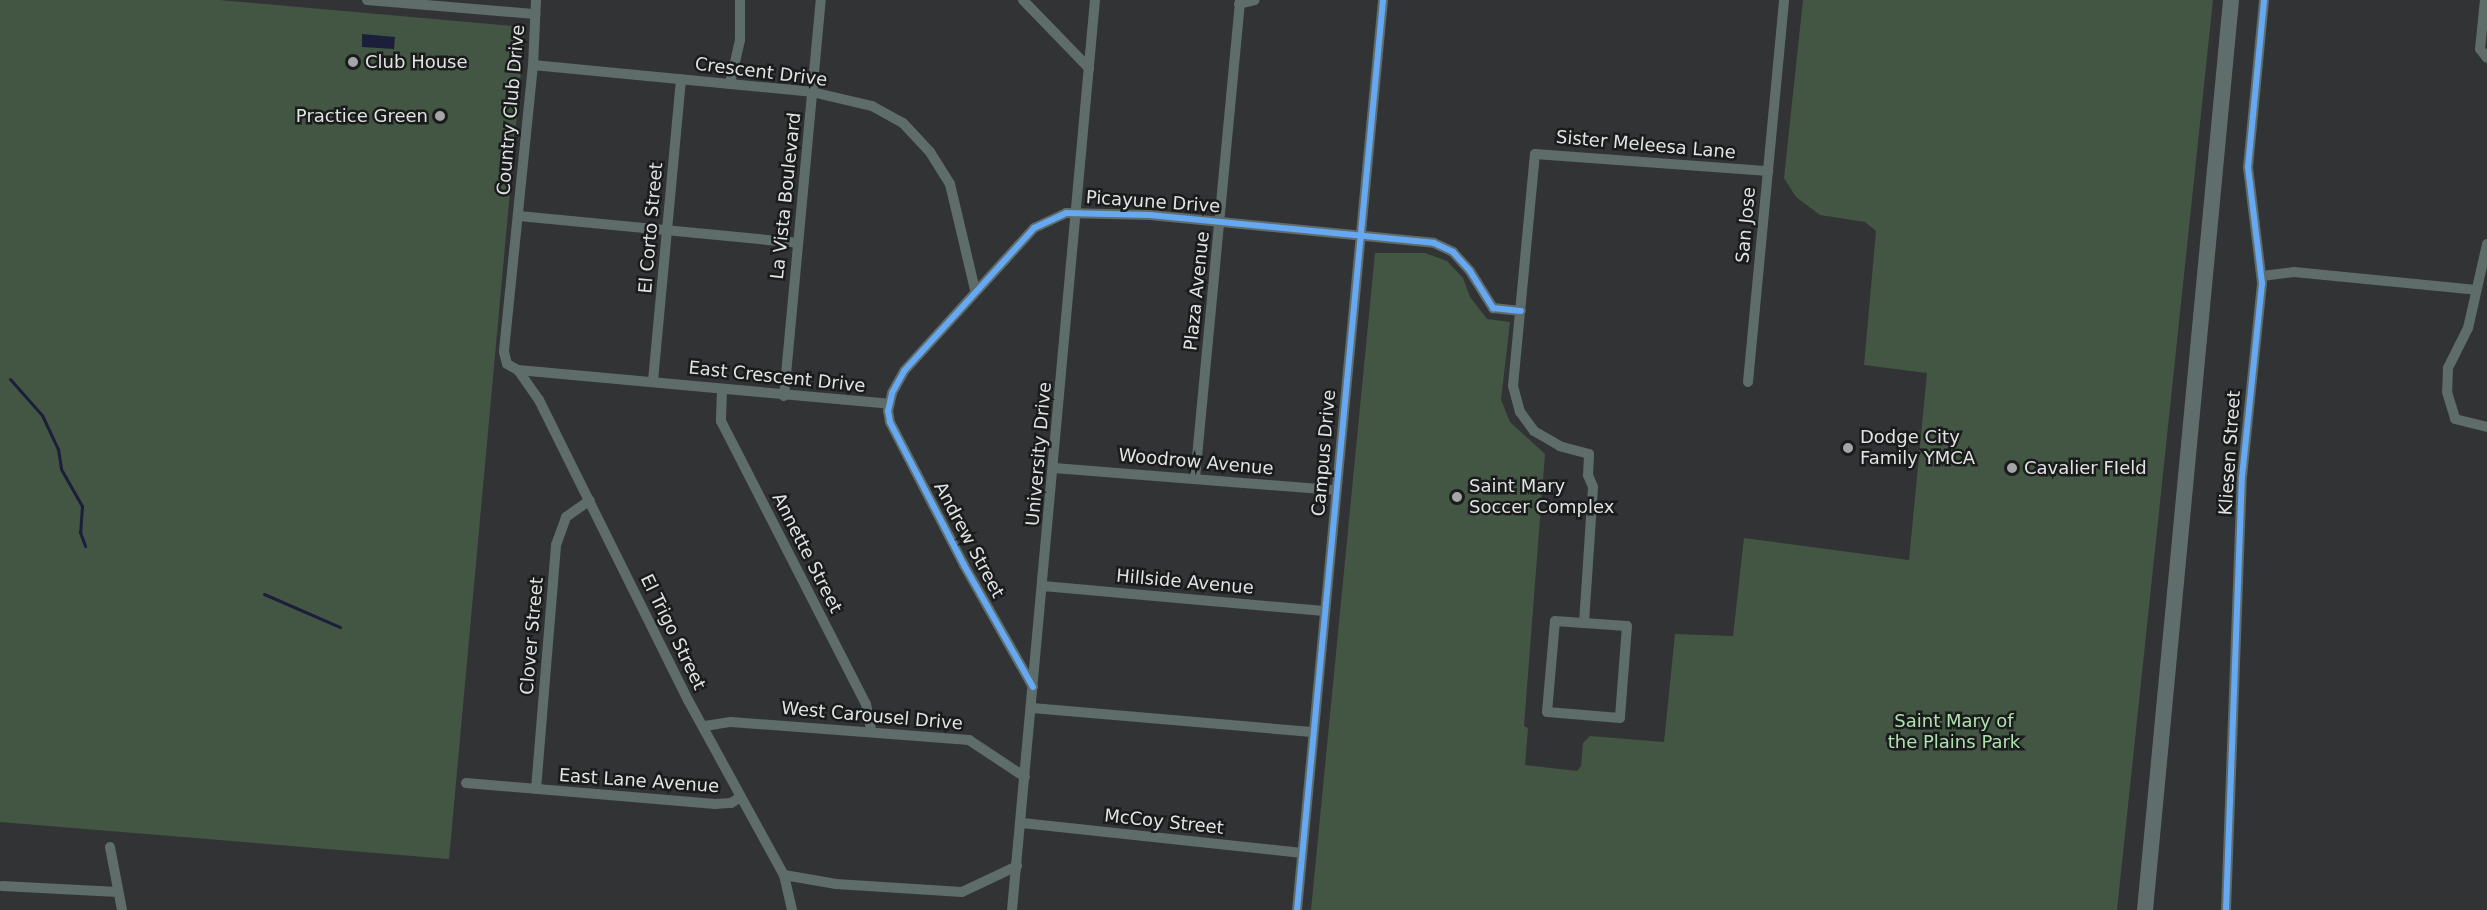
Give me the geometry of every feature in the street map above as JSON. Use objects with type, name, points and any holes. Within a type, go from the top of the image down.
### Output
[{"type":"highway","points":[[2145,910],[2231,0]]},
{"type":"street","name":"Country Club Drive","points":[[367,0],[535,14],[533,66],[504,352],[507,364],[518,370]]},
{"type":"street","points":[[535,14],[536,0]]},
{"type":"street","points":[[730,84],[740,40],[740,0]]},
{"type":"street","name":"La Vista Boulevard","points":[[784,396],[821,0]]},
{"type":"street","points":[[1023,0],[1089,68]]},
{"type":"street","name":"University Drive","points":[[1012,910],[1022,824],[1078,212],[1095,0]]},
{"type":"street","points":[[1240,2],[1255,0]]},
{"type":"street","name":"San Jose","points":[[1748,382],[1784,0]]},
{"type":"street","name":"Kliesen Street","points":[[2226,910],[2242,477],[2262,276],[2248,167],[2264,0]]},
{"type":"street","points":[[2485,0],[2480,49],[2487,58]]},
{"type":"street","name":"Campus Drive","points":[[1297,910],[1379,1]]},
{"type":"street","name":"Plaza Avenue","points":[[1195,478],[1240,2]]},
{"type":"street","name":"Crescent Drive","points":[[533,66],[812,92],[872,106],[903,123],[930,152],[951,184],[975,290]]},
{"type":"street","name":"El Corto Street","points":[[653,381],[681,79]]},
{"type":"street","name":"Sister Meleesa Lane","points":[[1584,623],[1593,487],[1588,475],[1589,454],[1560,446],[1534,430],[1520,412],[1512,386],[1535,154],[1768,171]]},
{"type":"street","name":"Picayune Drive","points":[[975,290],[1034,228],[1054,217],[1078,212],[1359,234]]},
{"type":"street","points":[[519,216],[798,243]]},
{"type":"street","points":[[1359,234],[1434,243],[1453,252],[1470,271],[1493,308],[1521,311]]},
{"type":"street","points":[[2487,244],[2468,328],[2448,368],[2447,392],[2455,419],[2487,427]]},
{"type":"street","points":[[2262,276],[2294,272],[2476,290]]},
{"type":"street","name":"East Crescent Drive","points":[[518,370],[890,404],[904,371],[975,290]]},
{"type":"street","name":"El Trigo Street","points":[[518,370],[539,400],[688,700],[705,726],[739,798],[784,875],[792,910]]},
{"type":"street","name":"Annette Street","points":[[722,390],[721,421],[866,704],[871,730]]},
{"type":"street","name":"Andrew Street","points":[[890,404],[890,422],[964,565],[1033,687]]},
{"type":"street","name":"Woodrow Avenue","points":[[1054,468],[1335,490]]},
{"type":"street","name":"Clover Street","points":[[536,789],[556,545],[566,517],[590,500]]},
{"type":"street","name":"Hillside Avenue","points":[[1043,586],[1324,611]]},
{"type":"street","points":[[1555,621],[1584,623],[1627,626],[1620,718],[1547,712],[1555,621]]},
{"type":"street","points":[[1032,708],[1312,732]]},
{"type":"street","name":"West Carousel Drive","points":[[705,726],[731,722],[871,730],[969,740],[1025,777]]},
{"type":"street","name":"East Lane Avenue","points":[[466,783],[715,804],[731,803],[739,798]]},
{"type":"street","name":"McCoy Street","points":[[1022,824],[1302,853]]},
{"type":"street","points":[[110,847],[122,910]]},
{"type":"street","points":[[784,875],[836,884],[962,892],[1017,866]]},
{"type":"street","points":[[2,886],[118,892]]},
{"type":"green space","points":[[0,0],[219,0],[525,27],[449,859],[0,822]]},
{"type":"green space","name":"Saint Mary of the Plains Park","points":[[1803,0],[2213,0],[2117,910],[1311,910],[1375,253],[1425,253],[1447,261],[1463,278],[1470,297],[1487,319],[1510,322],[1501,400],[1510,422],[1545,454],[1524,726],[1528,728],[1525,765],[1577,771],[1581,766],[1583,743],[1590,736],[1664,742],[1675,634],[1733,636],[1744,538],[1909,560],[1927,373],[1864,365],[1876,231],[1865,222],[1820,215],[1796,197],[1784,178]]},
{"type":"water","points":[[362,34],[395,37],[394,49],[362,47]]},
{"type":"waterway","points":[[10,379],[42,415],[58,449],[61,469],[82,506],[80,532],[85,546]]},
{"type":"waterway","points":[[264,594],[340,627]]},
{"type":"cycle path","points":[[1297,910],[1383,0]]},
{"type":"cycle path","points":[[2226,910],[2242,477],[2262,283],[2248,167],[2264,0]]},
{"type":"cycle path","points":[[1033,687],[964,565],[890,422],[888,411],[892,393],[904,371],[1034,228],[1066,213],[1150,215],[1434,243],[1453,252],[1470,271],[1493,308],[1521,311]]},
{"type":"place","name":"Club House","points":[[353,62]]},
{"type":"place","name":"Practice Green","points":[[440,116]]},
{"type":"place","name":"Dodge City Family YMCA","points":[[1848,448]]},
{"type":"place","name":"Cavalier FIeld","points":[[2012,468]]},
{"type":"place","name":"Saint Mary Soccer Complex","points":[[1457,497]]}]
